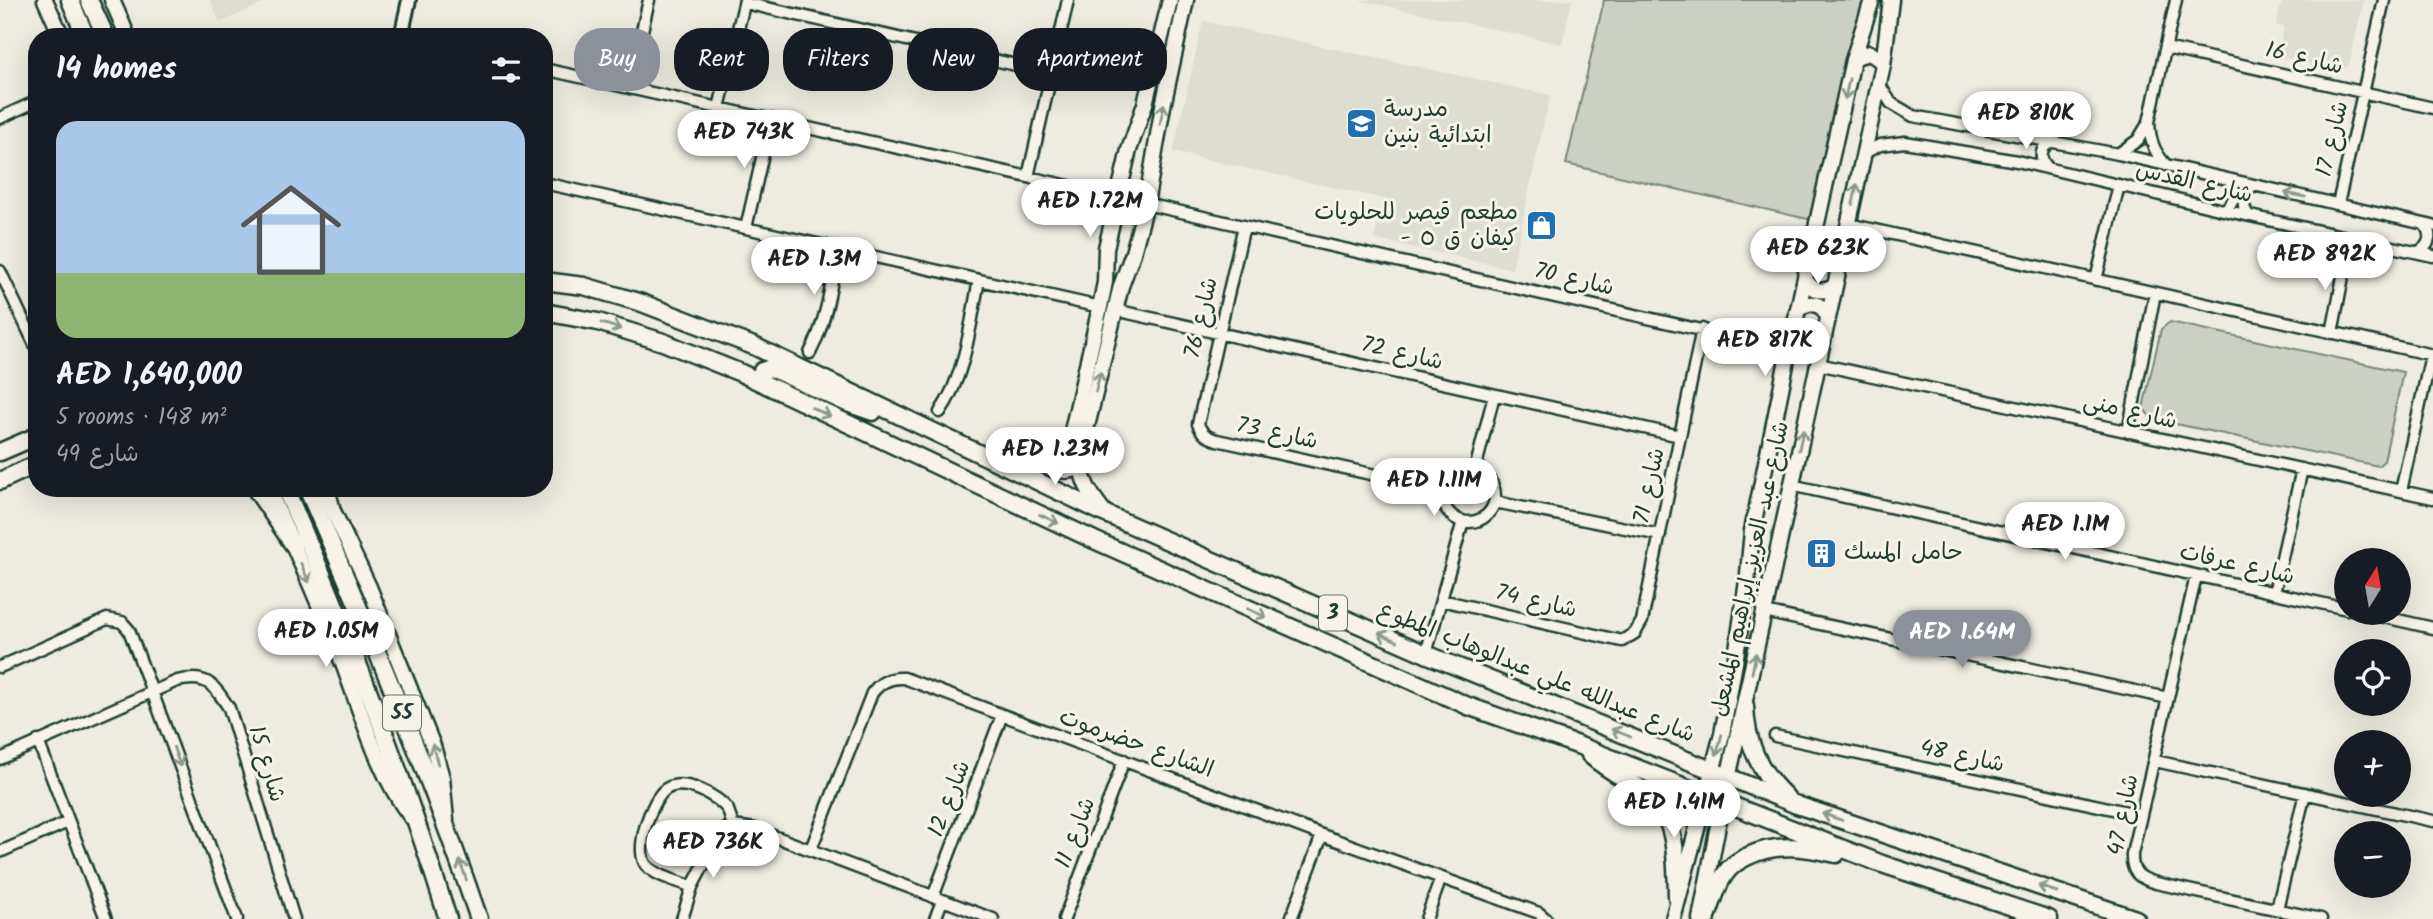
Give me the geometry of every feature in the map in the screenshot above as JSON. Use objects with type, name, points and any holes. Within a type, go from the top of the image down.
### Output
[{"type":"main road","points":[[45,0],[57,28]]},
{"type":"main road","points":[[70,0],[82,28]]},
{"type":"main road","points":[[89,0],[102,28]]},
{"type":"main road","points":[[112,0],[124,28]]},
{"type":"main road","points":[[1106,514],[1088,491],[1081,474],[1080,455],[1107,309],[1107,248],[1129,150],[1145,104],[1170,0]]},
{"type":"main road","points":[[1080,455],[1072,470],[1059,470],[1057,458],[1072,431],[1107,309],[1121,286],[1133,253],[1146,204],[1163,106],[1186,0]]},
{"type":"main road","name":"شارع عبد العزيز إبراهيم المشعل","points":[[1673,919],[1722,734],[1735,663],[1752,531],[1853,60],[1872,0]]},
{"type":"main road","name":"شارع عبد العزيز إبراهيم المشعل","points":[[1700,919],[1883,65],[1891,0]]},
{"type":"main road","points":[[1853,60],[1863,53],[1870,53],[1883,65]]},
{"type":"main road","points":[[1129,150],[1139,143],[1145,143],[1156,156]]},
{"type":"main road","points":[[1107,248],[1108,254],[1118,261],[1130,258],[1133,253]]},
{"type":"main road","points":[[553,274],[584,286]]},
{"type":"main road","points":[[1805,279],[1812,288],[1818,290],[1835,286]]},
{"type":"main road","name":"شارع عبدالله علي عبدالوهاب المطوع","points":[[553,282],[584,286],[687,319],[756,347],[1106,514],[1426,654],[1797,805],[2136,919]]},
{"type":"main road","points":[[1797,312],[1808,304],[1815,303],[1821,306],[1828,318]]},
{"type":"main road","name":"3","points":[[553,314],[598,322],[663,342],[759,381],[1094,540],[1468,706],[1580,746],[1882,864],[2049,919]]},
{"type":"main road","points":[[759,381],[762,371],[771,368],[857,407],[906,419]]},
{"type":"main road","points":[[0,452],[28,440]]},
{"type":"main road","points":[[1003,467],[1028,465],[1050,456],[1062,447]]},
{"type":"main road","points":[[0,481],[28,468]]},
{"type":"main road","points":[[261,497],[293,544]]},
{"type":"main road","points":[[272,497],[333,639],[383,766],[399,799],[420,827]]},
{"type":"main road","name":"55","points":[[289,497],[340,613],[420,827],[448,919]]},
{"type":"main road","name":"55","points":[[311,497],[446,821],[479,919]]},
{"type":"main road","points":[[328,497],[369,587],[433,746],[442,778],[446,821]]},
{"type":"main road","points":[[1752,531],[1759,541],[1765,543],[1771,543],[1781,537]]},
{"type":"main road","points":[[1745,706],[1746,728],[1756,760],[1769,780],[1797,805]]},
{"type":"main road","points":[[1580,746],[1613,774],[1650,795],[1663,811],[1670,824],[1675,845],[1677,897]]},
{"type":"main road","points":[[1706,919],[1725,873],[1738,861],[1770,847],[1809,848],[1882,864]]},
{"type":"street","points":[[403,28],[409,0]]},
{"type":"street","points":[[643,28],[649,0]]},
{"type":"street","points":[[1061,28],[1068,0]]},
{"type":"street","points":[[2118,154],[2138,140],[2149,122],[2176,0]]},
{"type":"street","name":"شارع 17","points":[[2338,204],[2384,0]]},
{"type":"street","points":[[719,108],[745,2],[1013,64]]},
{"type":"street","name":"شارع 16","points":[[2166,48],[2433,108]]},
{"type":"street","points":[[553,71],[574,76]]},
{"type":"street","name":"شارع القدس","points":[[1878,84],[1891,103],[1913,116],[2118,154],[2428,225]]},
{"type":"street","points":[[642,91],[1118,197]]},
{"type":"street","points":[[1028,177],[1047,91]]},
{"type":"street","points":[[0,118],[28,105]]},
{"type":"street","points":[[746,228],[771,119]]},
{"type":"street","points":[[2149,122],[2151,142],[2155,152],[2166,165]]},
{"type":"street","points":[[2048,168],[2041,159],[2041,153],[2052,141]]},
{"type":"street","name":"شارع القدس","points":[[1864,153],[1880,145],[1905,142],[2048,168],[2433,256]]},
{"type":"street","points":[[2223,210],[2235,197],[2233,185],[2229,180]]},
{"type":"street","name":"شارع 72","points":[[553,185],[1680,436]]},
{"type":"street","points":[[2096,280],[2119,185]]},
{"type":"street","points":[[2248,215],[2243,199],[2254,186]]},
{"type":"street","name":"شارع 70","points":[[1146,204],[1789,350]]},
{"type":"street","points":[[1849,224],[2432,355],[2401,491]]},
{"type":"street","points":[[2418,252],[2429,240],[2428,225]]},
{"type":"street","name":"شارع 76","points":[[1199,418],[1244,226]]},
{"type":"street","points":[[2339,235],[2347,256]]},
{"type":"street","points":[[2332,332],[2347,256],[2361,240]]},
{"type":"street","points":[[810,353],[821,332],[826,314],[838,248]]},
{"type":"street","points":[[0,271],[28,330]]},
{"type":"street","points":[[940,412],[950,398],[960,374],[979,280]]},
{"type":"street","points":[[2128,432],[2155,293]]},
{"type":"street","name":"شارع 71","points":[[1622,641],[1635,634],[1642,621],[1702,329]]},
{"type":"street","name":"شارع منى","points":[[1818,364],[2433,498]]},
{"type":"street","points":[[1475,470],[1494,395]]},
{"type":"street","name":"شارع 73","points":[[1199,418],[1201,432],[1217,440],[1443,490]]},
{"type":"street","points":[[2274,593],[2302,469]]},
{"type":"street","points":[[1475,470],[1492,482],[1495,502],[1483,518],[1473,522],[1463,521],[1447,510],[1443,490],[1455,474],[1475,470]]},
{"type":"street","name":"شارع عرفات","points":[[1791,485],[2334,606]]},
{"type":"street","points":[[1495,502],[1660,535]]},
{"type":"street","points":[[1426,654],[1463,521]]},
{"type":"street","name":"شارع 47","points":[[2196,576],[2132,860],[2136,875],[2156,883],[2320,919]]},
{"type":"street","name":"شارع 74","points":[[1441,600],[1622,641]]},
{"type":"street","points":[[1764,611],[2168,698]]},
{"type":"street","points":[[0,667],[107,619],[122,622],[129,630],[237,919]]},
{"type":"street","points":[[2412,623],[2433,628]]},
{"type":"street","name":"شارع 15","points":[[0,759],[177,681],[197,678],[215,687],[229,708],[294,919]]},
{"type":"street","name":"الشارع حضرموت","points":[[811,849],[872,693],[883,682],[904,678],[1322,835],[1539,913],[1546,919]]},
{"type":"street","name":"شارع 12","points":[[935,919],[938,899],[1002,715]]},
{"type":"street","name":"شارع 48","points":[[1775,736],[2141,816]]},
{"type":"street","points":[[38,741],[106,919]]},
{"type":"street","name":"شارع 11","points":[[1064,919],[1124,760]]},
{"type":"street","points":[[2155,761],[2433,821]]},
{"type":"street","points":[[692,887],[649,869],[642,857],[644,834],[659,795],[676,785],[693,788],[712,796],[729,811],[733,826]]},
{"type":"street","points":[[2277,909],[2305,793]]},
{"type":"street","points":[[0,852],[68,822]]},
{"type":"street","points":[[682,919],[692,887],[719,836],[733,826],[755,829],[811,849],[993,919]]},
{"type":"street","points":[[1291,919],[1322,835]]},
{"type":"street","points":[[1426,919],[1441,878]]},
{"type":"shaded area","points":[[210,0],[270,0],[220,23]]},
{"type":"shaded area","points":[[1359,0],[1572,0],[1562,44]]},
{"type":"shaded area","points":[[1604,0],[1864,0],[1812,220],[1566,164]]},
{"type":"shaded area","points":[[2282,0],[2364,0],[2349,65],[2339,71],[2277,57],[2284,27],[2276,25]]},
{"type":"shaded area","name":"مدرسة ابتدائية بنين","points":[[1203,21],[1550,95],[1512,269],[1374,239],[1378,225],[1389,226],[1394,201],[1173,152]]},
{"type":"shaded area","points":[[2170,322],[2403,372],[2384,461],[2378,466],[2152,419],[2143,408],[2161,329]]},
{"type":"place","name":"مدرسة ابتدائية بنين","points":[[1361,123]]},
{"type":"place","name":"مطعم قيصر للحلويات - كيفان ق ٥","points":[[1541,226]]},
{"type":"place","name":"حامل المسك","points":[[1821,553]]}]
